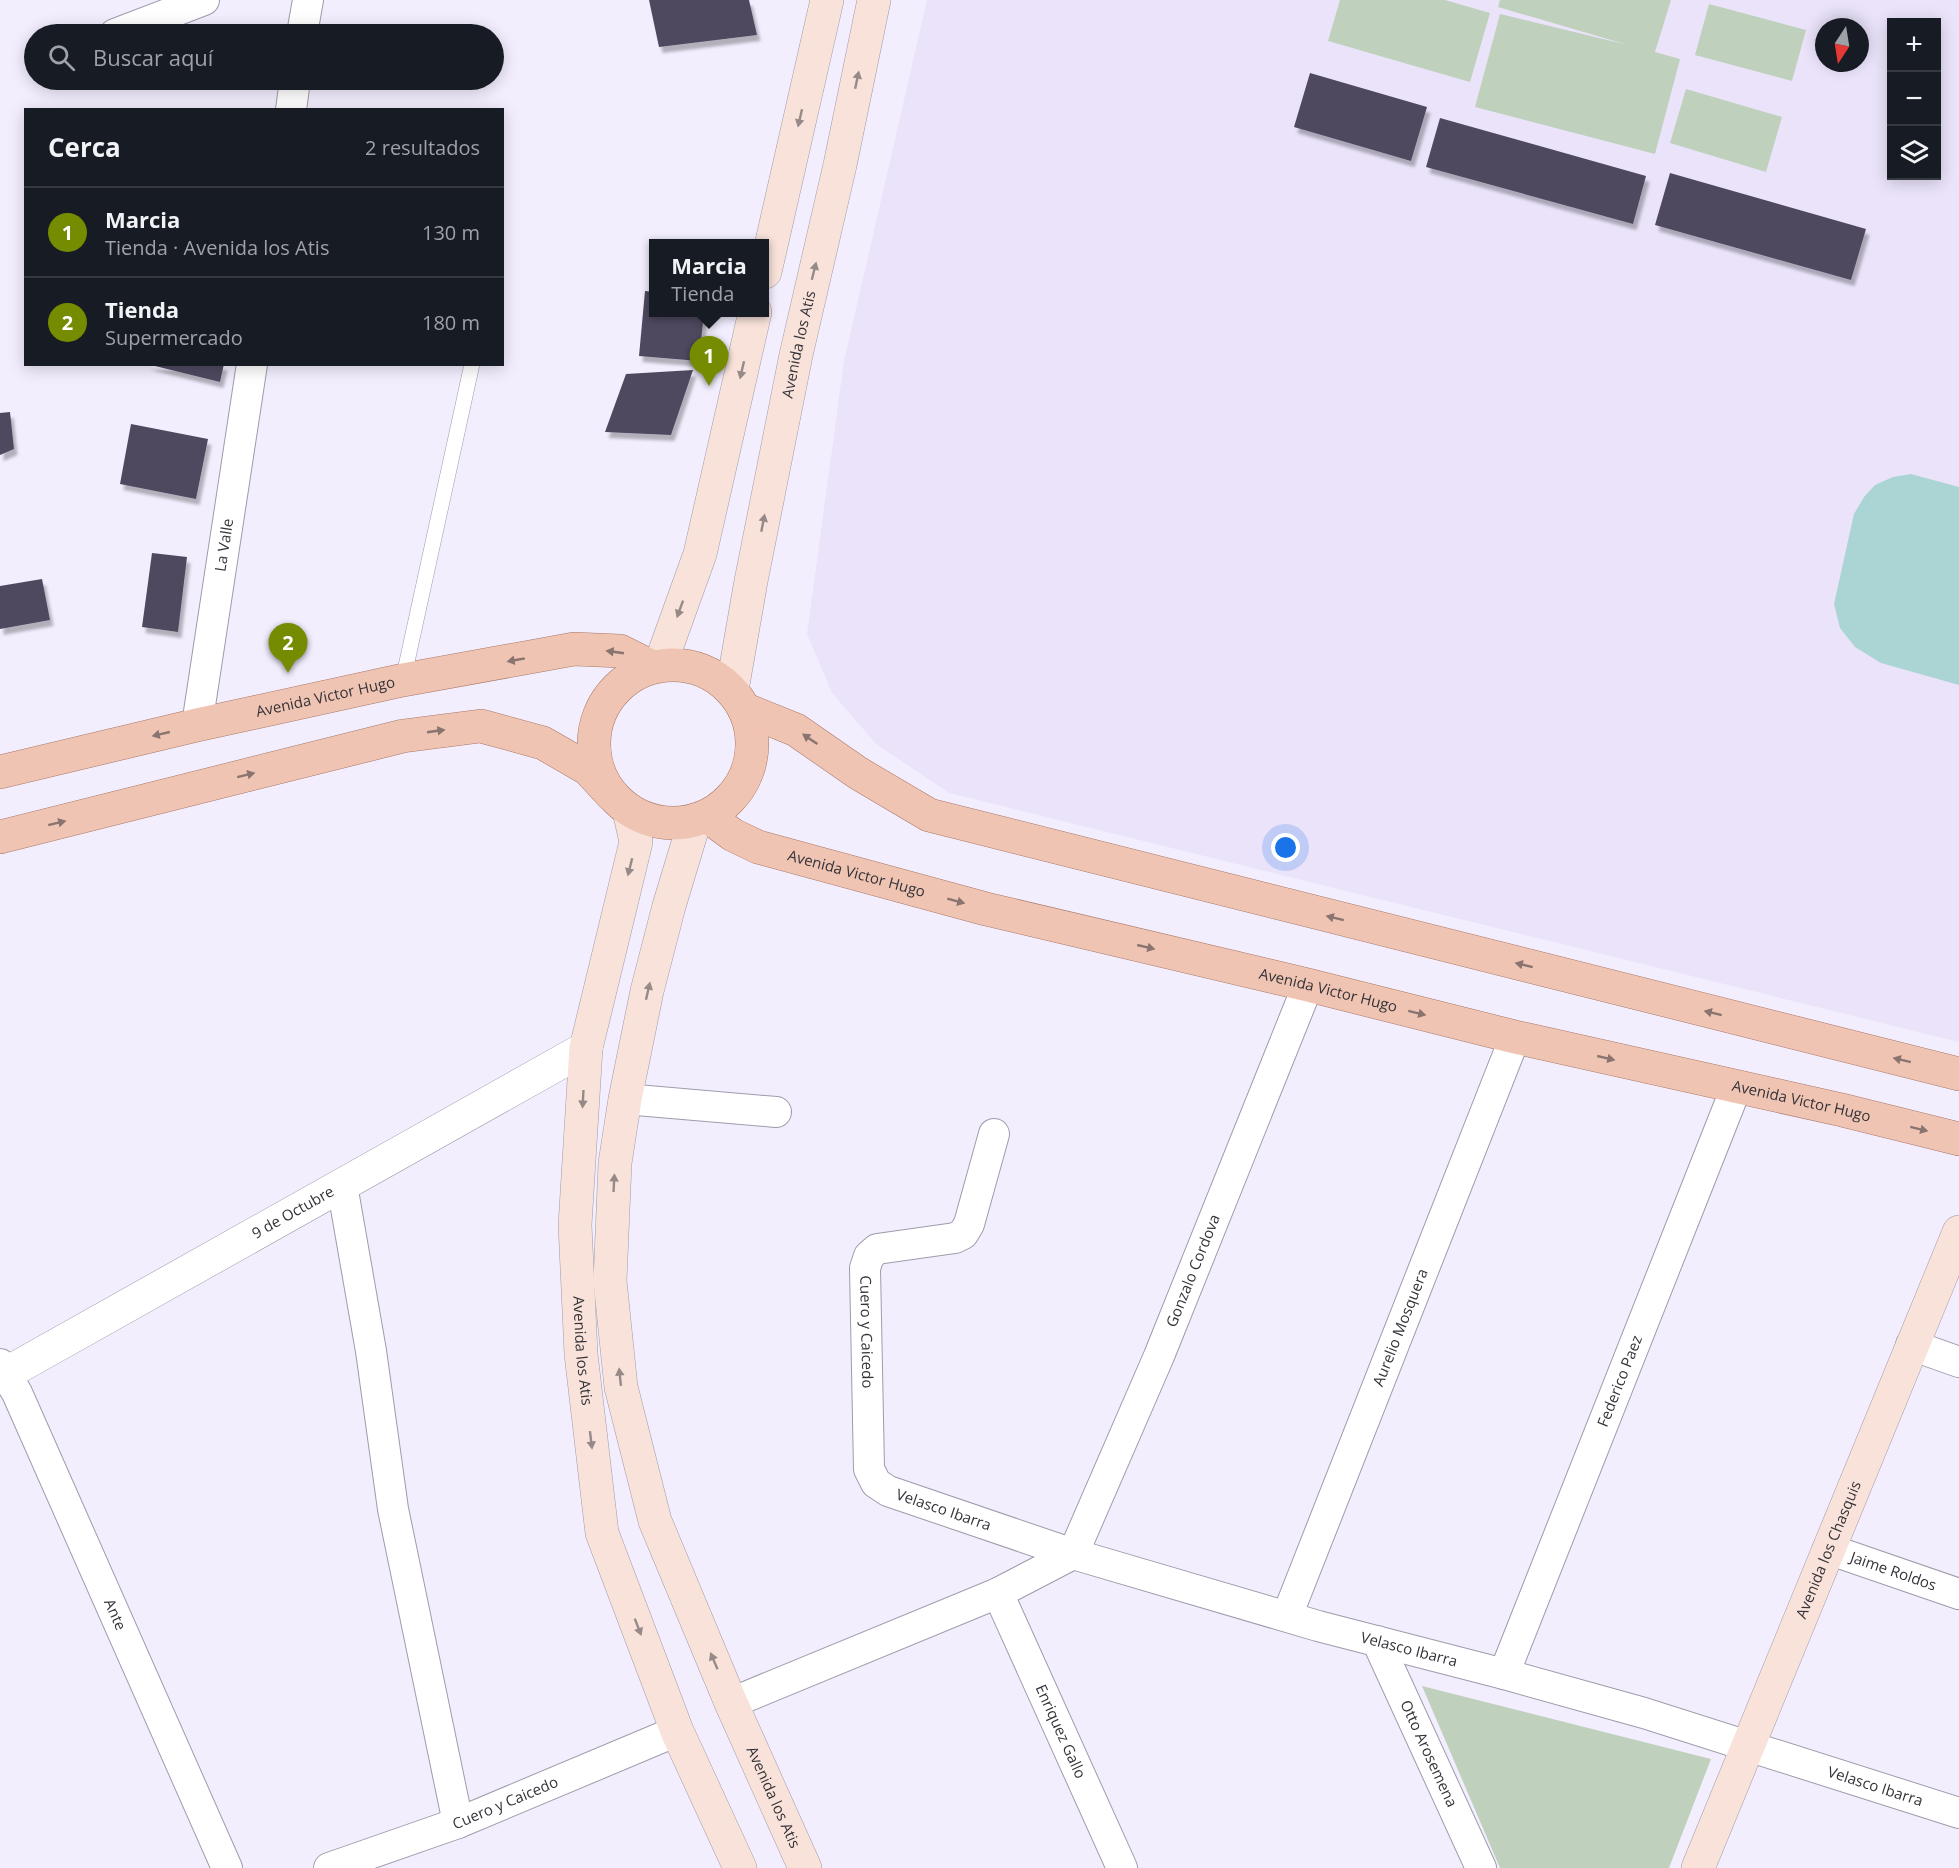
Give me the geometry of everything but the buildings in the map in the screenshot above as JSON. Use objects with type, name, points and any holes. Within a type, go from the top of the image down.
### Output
[{"type":"main road","points":[[769,254],[827,0]]},
{"type":"main road","name":"Avenida los Atis","points":[[805,1868],[731,1703],[655,1521],[621,1387],[610,1281],[615,1163],[625,1099],[664,927],[701,818],[728,802],[743,782],[752,758],[752,733],[738,699],[751,581],[798,344],[840,165],[874,0]]},
{"type":"main road","points":[[754,317],[700,554],[656,666],[687,666],[712,674],[738,699],[796,730],[858,772],[929,815],[1959,1074]]},
{"type":"main road","name":"Avenida Victor Hugo","points":[[0,772],[197,725],[404,680],[574,649],[620,651],[656,666]]},
{"type":"main road","name":"Avenida los Atis","points":[[656,666],[628,678],[609,696],[597,720],[593,746],[598,771],[620,802],[636,842],[586,1048],[575,1225],[581,1354],[602,1533],[677,1731],[740,1868]]},
{"type":"main road","points":[[0,837],[403,736],[481,726],[543,743],[588,769],[620,802],[661,822],[701,818]]},
{"type":"main road","name":"Avenida Victor Hugo","points":[[701,818],[758,846],[986,909],[1308,985],[1515,1037],[1842,1110],[1959,1140]]},
{"type":"main road","name":"Avenida los Chasquis","points":[[1698,1868],[1959,1232]]},
{"type":"street","points":[[141,24],[204,0]]},
{"type":"street","points":[[304,24],[308,0]]},
{"type":"street","points":[[291,108],[294,90]]},
{"type":"street","name":"La Valle","points":[[197,725],[252,366]]},
{"type":"street","name":"Gonzalo Cordova","points":[[1073,1554],[1159,1356],[1308,985]]},
{"type":"street","name":"Aurelio Mosquera","points":[[1287,1617],[1515,1037]]},
{"type":"street","name":"9 de Octubre","points":[[2,1372],[586,1048]]},
{"type":"street","name":"Federico Paez","points":[[1504,1674],[1736,1088]]},
{"type":"street","points":[[625,1099],[776,1112]]},
{"type":"street","name":"Cuero y Caicedo","points":[[868,1469],[866,1268],[869,1256],[877,1249],[955,1238],[963,1234],[969,1224],[994,1134]]},
{"type":"street","points":[[342,1185],[371,1351],[393,1509],[458,1823]]},
{"type":"street","points":[[1911,1345],[1959,1362]]},
{"type":"street","name":"Ante","points":[[2,1372],[17,1393],[227,1868]]},
{"type":"street","name":"Velasco Ibarra","points":[[868,1469],[876,1483],[888,1491],[1073,1554],[1287,1617],[1644,1713],[1959,1813]]},
{"type":"street","name":"Jaime Roldos","points":[[1828,1549],[1959,1594]]},
{"type":"street","points":[[731,1703],[998,1593],[1073,1554]]},
{"type":"street","name":"Enriquez Gallo","points":[[998,1593],[1122,1868]]},
{"type":"street","name":"Otto Arosemena","points":[[1377,1641],[1481,1868]]},
{"type":"street","name":"Cuero y Caicedo","points":[[329,1868],[458,1823],[677,1731]]},
{"type":"lane","points":[[404,680],[472,366]]},
{"type":"shaded area","points":[[927,0],[1959,0],[1959,1042],[949,793],[876,744],[832,693],[807,634],[844,361]]},
{"type":"shaded area","points":[[1340,0],[1445,0],[1490,13],[1470,82],[1328,41]]},
{"type":"shaded area","points":[[1500,0],[1671,0],[1655,52],[1680,59],[1655,154],[1475,107],[1500,14],[1628,45],[1498,7]]},
{"type":"shaded area","points":[[1709,4],[1806,30],[1792,81],[1695,55]]},
{"type":"shaded area","points":[[1686,89],[1782,117],[1766,172],[1670,143]]},
{"type":"shaded area","points":[[1911,474],[1959,487],[1959,685],[1881,663],[1855,647],[1840,628],[1834,604],[1854,514],[1864,497],[1875,485],[1893,477]]},
{"type":"shaded area","points":[[1422,1686],[1711,1759],[1669,1868],[1500,1868]]},
{"type":"place","name":"Marcia","points":[[709,386]]},
{"type":"place","name":"Tienda","points":[[288,673]]}]
